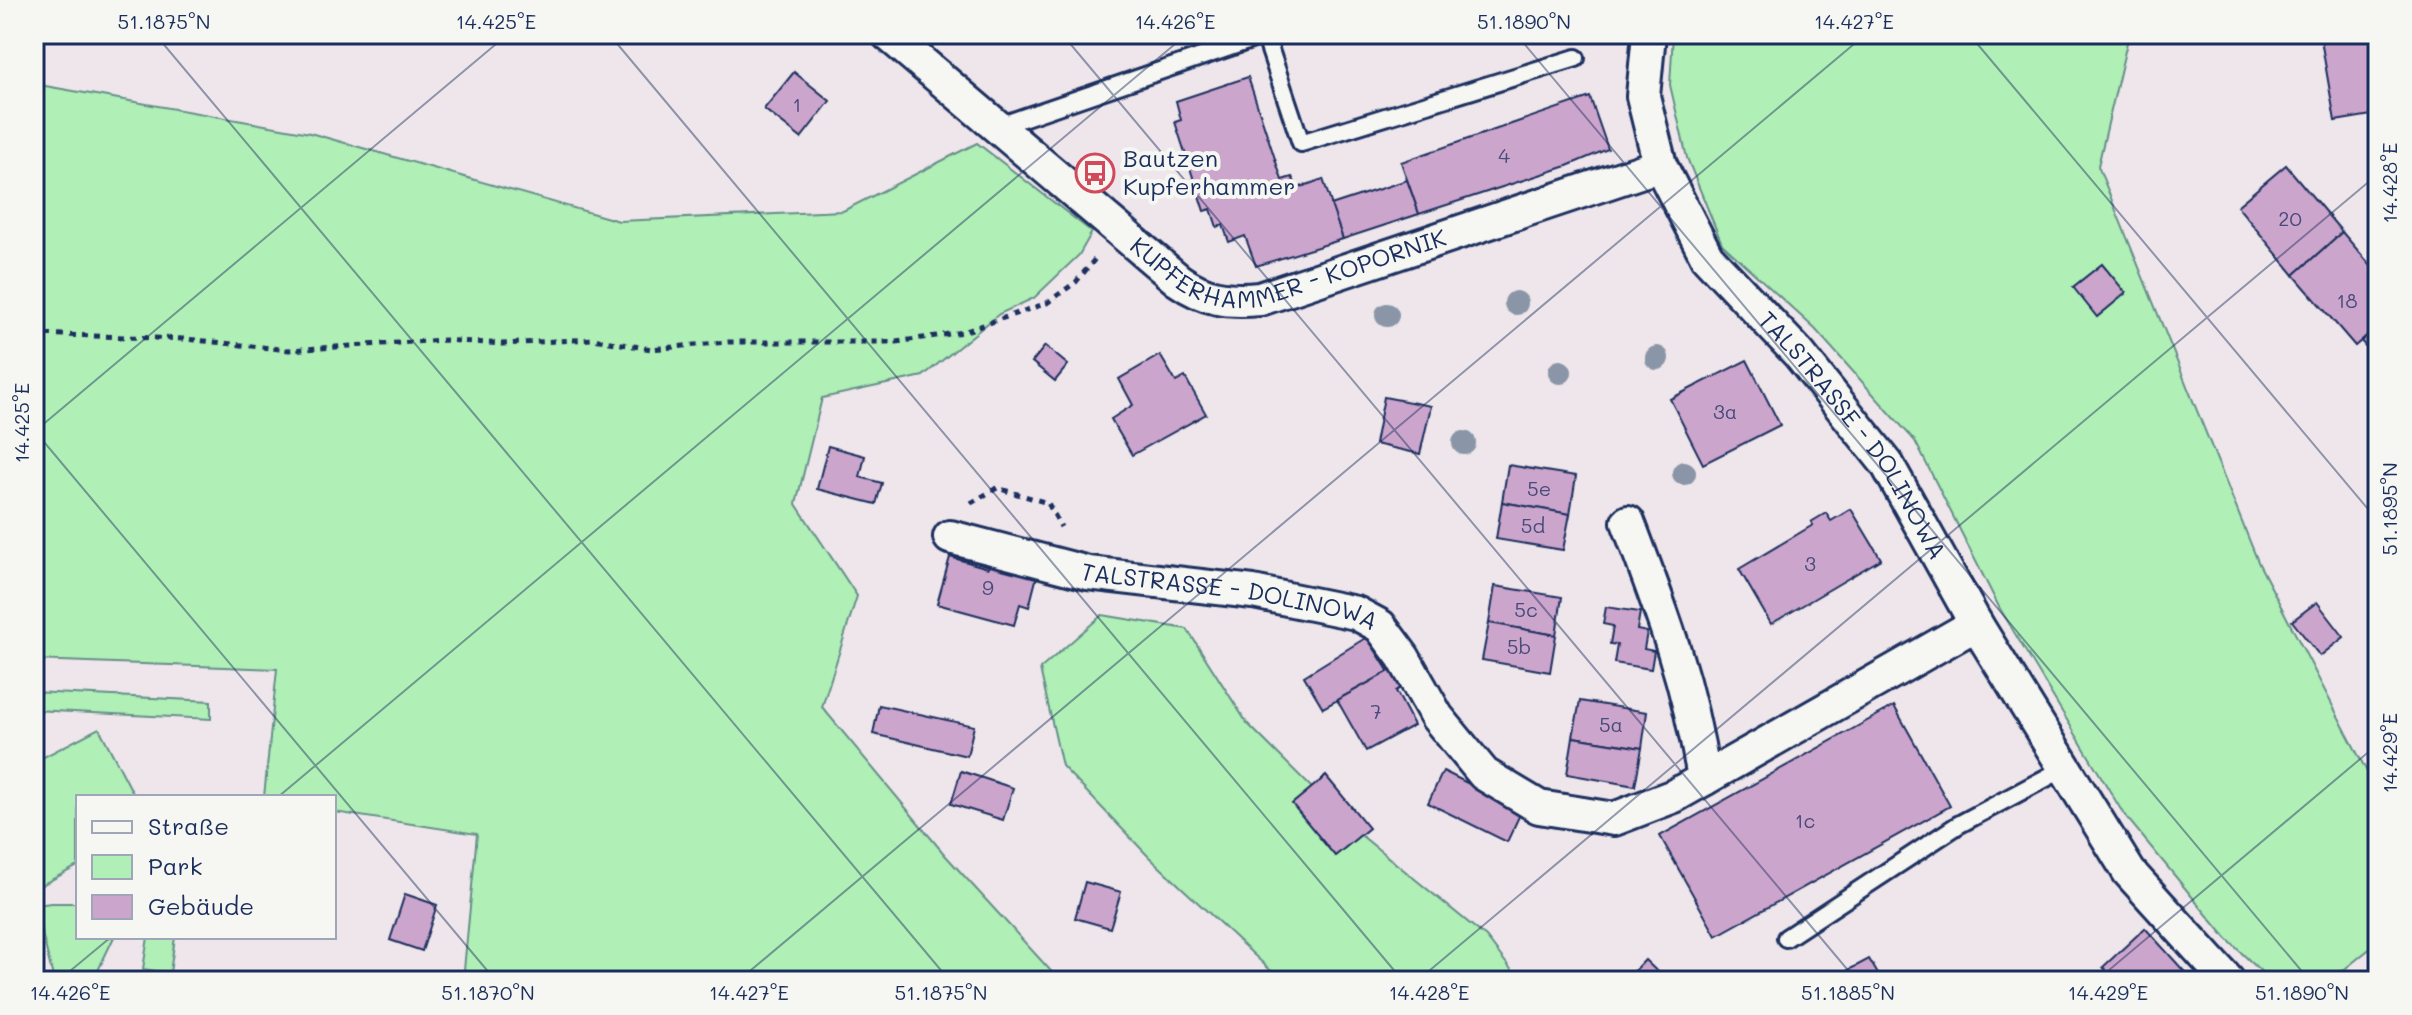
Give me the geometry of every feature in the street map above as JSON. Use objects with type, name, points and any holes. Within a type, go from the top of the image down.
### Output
[{"type":"street","name":"KUPFERHAMMER - KOPORNIK","points":[[888,34],[994,127],[1199,295],[1228,301],[1260,299],[1660,165]]},
{"type":"street","name":"TALSTRASSE - DOLINOWA","points":[[1649,34],[1643,96],[1660,165],[1707,257],[1799,354],[1887,464],[1976,624],[2129,872],[2228,981]]},
{"type":"street","points":[[1628,522],[1678,653],[1695,717],[1704,779]]},
{"type":"street","name":"TALSTRASSE - DOLINOWA","points":[[950,537],[1088,573],[1253,592],[1356,613],[1380,626],[1403,657],[1437,717],[1484,774],[1539,807],[1614,819],[1674,796],[1976,624]]},
{"type":"lane","points":[[994,127],[1265,35],[1301,143],[1576,58]]},
{"type":"lane","points":[[1786,938],[1958,825],[2063,769]]},
{"type":"path","points":[[34,334],[186,339],[289,350],[444,340],[502,344],[593,339],[651,349],[728,342],[896,342],[963,332],[1047,303],[1076,282],[1119,229]]},
{"type":"green space","points":[[1673,34],[2129,34],[2098,166],[2259,564],[2378,793],[2378,942],[2330,981],[2271,981],[2226,938],[2123,813],[1999,607],[1915,441],[1815,329],[1722,244],[1687,158],[1670,85]]},
{"type":"green space","points":[[34,84],[310,133],[619,221],[843,211],[977,143],[1092,232],[1079,255],[1034,298],[999,314],[923,376],[822,398],[796,504],[857,596],[822,707],[945,855],[1060,981],[463,980],[477,834],[336,812],[336,795],[264,795],[277,669],[34,660]]},
{"type":"green space","points":[[1102,615],[1187,629],[1247,723],[1351,827],[1486,937],[1520,981],[1282,981],[1149,857],[1062,766],[1040,669]]},
{"type":"green space","points":[[34,692],[211,701],[211,719],[34,710]]},
{"type":"green space","points":[[99,728],[134,795],[76,795],[76,867],[34,889],[34,762]]},
{"type":"green space","points":[[76,903],[76,939],[113,939],[93,981],[54,981],[35,905]]},
{"type":"green space","points":[[148,939],[175,939],[170,973],[143,969]]},
{"type":"building","points":[[2320,34],[2378,34],[2378,114],[2335,121]]},
{"type":"building","points":[[794,72],[830,101],[801,138],[764,109]]},
{"type":"building","points":[[1248,77],[1282,180],[1292,177],[1298,188],[1323,179],[1343,239],[1256,266],[1245,236],[1229,242],[1223,225],[1217,227],[1211,209],[1204,211],[1175,122],[1181,120],[1176,101]]},
{"type":"building","points":[[1590,97],[1608,149],[1567,166],[1419,214],[1401,162]]},
{"type":"building","points":[[2286,165],[2342,232],[2294,275],[2237,206]]},
{"type":"building","points":[[1407,180],[1419,214],[1343,239],[1331,205]]},
{"type":"building","points":[[2342,232],[2378,274],[2378,326],[2355,346],[2294,275]]},
{"type":"building","points":[[2102,264],[2126,293],[2097,317],[2073,287]]},
{"type":"building","points":[[2378,326],[2378,361],[2361,341]]},
{"type":"building","points":[[1045,346],[1068,365],[1055,381],[1032,362]]},
{"type":"building","points":[[1160,355],[1176,382],[1185,377],[1206,414],[1132,455],[1111,419],[1133,405],[1119,379]]},
{"type":"building","points":[[1747,360],[1780,425],[1703,464],[1670,399]]},
{"type":"building","points":[[1384,397],[1431,406],[1420,454],[1375,444]]},
{"type":"building","points":[[828,446],[865,456],[860,477],[882,483],[876,504],[817,489]]},
{"type":"building","points":[[1508,465],[1576,476],[1570,514],[1502,502]]},
{"type":"building","points":[[1502,502],[1570,514],[1563,550],[1496,539]]},
{"type":"building","points":[[1851,509],[1881,559],[1771,624],[1739,569],[1813,525],[1811,522],[1826,513],[1831,521]]},
{"type":"building","points":[[950,557],[988,568],[991,559],[1038,572],[1029,607],[1020,604],[1014,625],[937,604]]},
{"type":"building","points":[[1495,586],[1562,597],[1556,635],[1489,623]]},
{"type":"building","points":[[2317,602],[2344,637],[2320,656],[2292,621]]},
{"type":"building","points":[[1606,607],[1640,612],[1637,630],[1647,632],[1644,649],[1654,651],[1651,669],[1614,663],[1617,645],[1610,644],[1613,626],[1603,624]]},
{"type":"building","points":[[1489,623],[1556,635],[1550,672],[1482,660]]},
{"type":"building","points":[[1367,637],[1389,672],[1323,708],[1304,676]]},
{"type":"building","points":[[1395,668],[1405,685],[1396,691],[1414,725],[1366,751],[1337,700]]},
{"type":"building","points":[[1580,701],[1647,712],[1642,748],[1573,737]]},
{"type":"building","points":[[879,705],[974,726],[967,756],[873,734]]},
{"type":"building","points":[[1894,706],[1950,806],[1716,936],[1660,836]]},
{"type":"building","points":[[1573,737],[1642,748],[1635,786],[1567,774]]},
{"type":"building","points":[[961,771],[1013,788],[1003,820],[951,804]]},
{"type":"building","points":[[1443,771],[1522,810],[1507,842],[1428,803]]},
{"type":"building","points":[[1326,776],[1369,828],[1335,856],[1292,804]]},
{"type":"building","points":[[1085,882],[1121,892],[1110,928],[1075,918]]},
{"type":"building","points":[[405,894],[437,905],[422,951],[390,940]]},
{"type":"building","points":[[2145,928],[2193,981],[2115,981],[2103,967]]},
{"type":"building","points":[[1869,959],[1882,981],[1828,981]]},
{"type":"building","points":[[1645,960],[1667,981],[1625,981]]},
{"type":"place","name":"Bautzen Kupferhammer","points":[[1095,173]]}]
